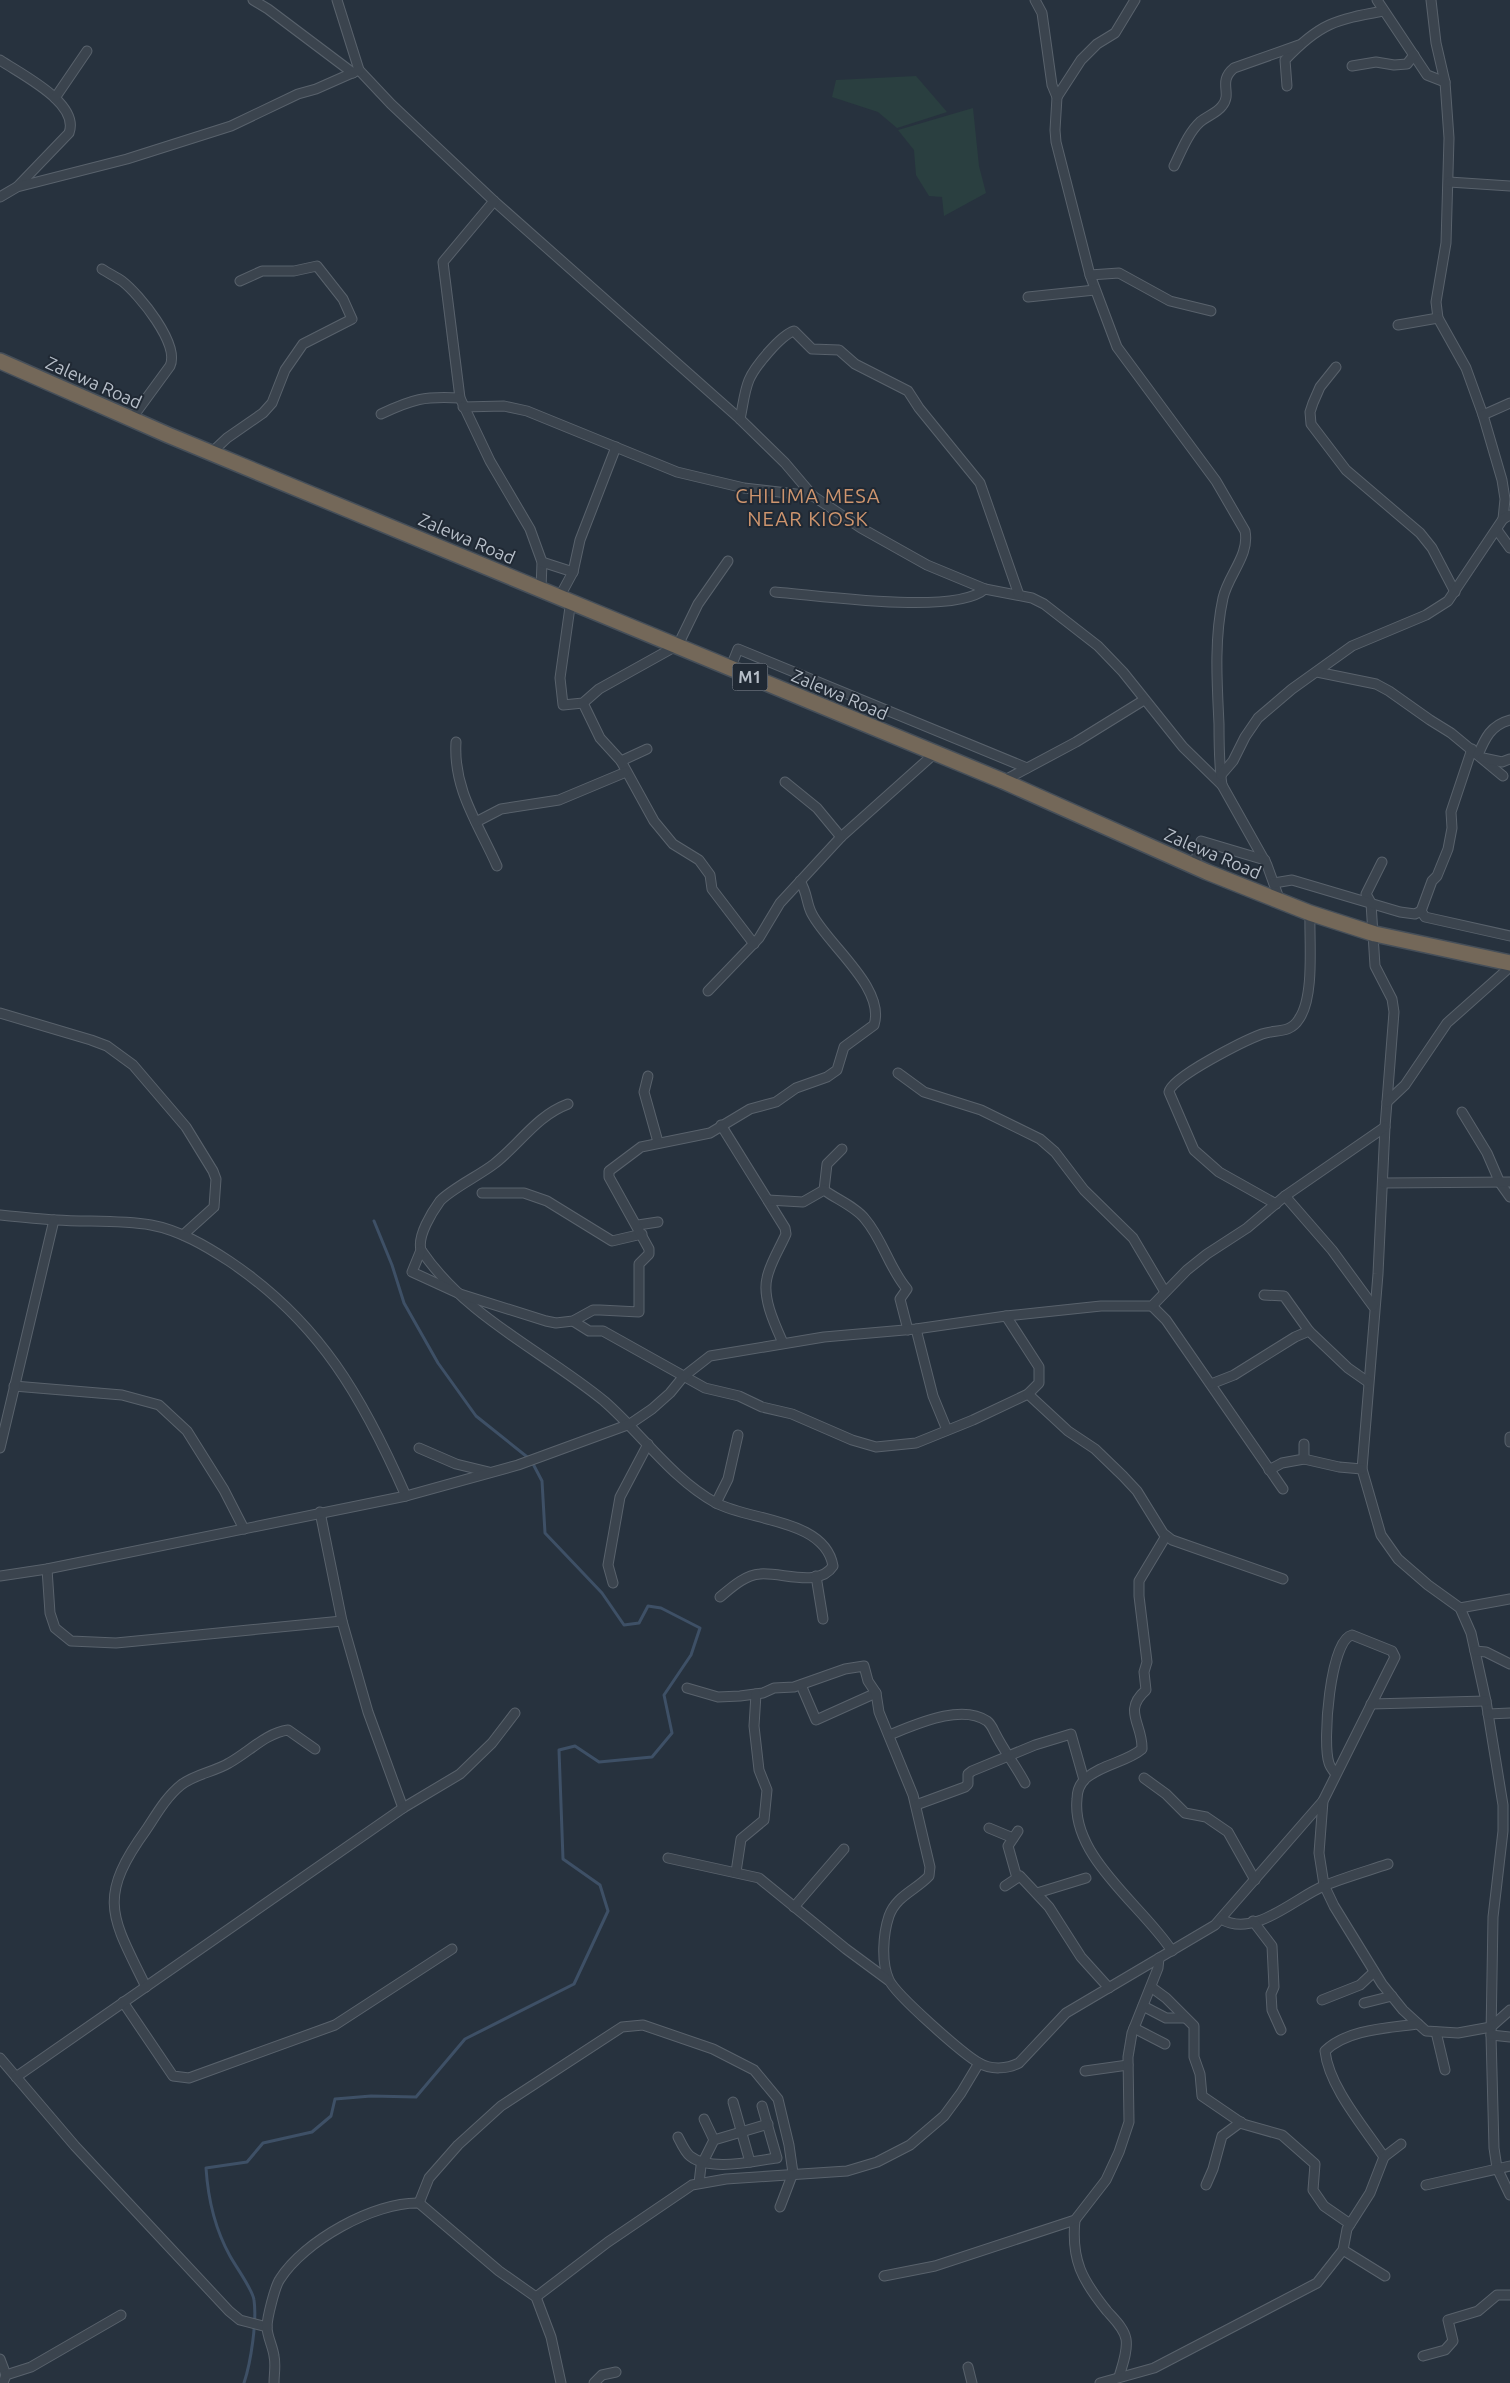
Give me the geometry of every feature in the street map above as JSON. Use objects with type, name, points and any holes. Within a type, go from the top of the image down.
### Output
[{"type":"highway","name":"Zalewa Road","points":[[0,361],[211,453],[501,574],[566,598],[730,669],[1002,781],[1194,866],[1280,901],[1375,934],[1510,965]]},
{"type":"street","points":[[252,0],[268,9],[356,71],[494,202],[740,419],[785,463],[813,496],[861,528],[927,565],[985,590],[1019,595],[1044,604],[1068,620],[1098,646],[1123,672],[1194,760],[1221,780],[1265,860],[1280,901]]},
{"type":"street","points":[[337,0],[356,71]]},
{"type":"street","points":[[1034,0],[1042,13],[1052,85],[1056,97],[1056,142],[1090,276],[1117,347],[1216,481],[1245,531],[1247,540],[1244,551],[1223,596],[1219,622],[1218,699],[1221,780]]},
{"type":"street","points":[[1056,97],[1080,60],[1097,44],[1114,33],[1135,0]]},
{"type":"street","points":[[1377,0],[1427,75],[1445,82]]},
{"type":"street","points":[[1221,780],[1258,718],[1292,689],[1352,646],[1426,615],[1455,592],[1506,517],[1502,480],[1483,415],[1466,368],[1438,318],[1436,302],[1446,244],[1449,138],[1445,82],[1436,43],[1431,0]]},
{"type":"street","points":[[1287,86],[1285,60],[1299,45],[1329,23],[1383,11]]},
{"type":"street","points":[[1174,166],[1200,122],[1222,107],[1226,100],[1225,83],[1227,74],[1234,68],[1299,45]]},
{"type":"street","points":[[55,98],[87,50]]},
{"type":"street","points":[[1352,66],[1376,62],[1394,65],[1407,64],[1414,55]]},
{"type":"street","points":[[0,60],[55,98],[68,111],[72,125],[69,133],[17,187],[0,197]]},
{"type":"street","points":[[17,187],[127,159],[231,126],[298,94],[316,89],[356,71]]},
{"type":"street","points":[[1449,182],[1510,186]]},
{"type":"street","points":[[494,202],[443,262],[462,403],[499,478],[530,529],[542,562],[541,589]]},
{"type":"street","points":[[211,453],[227,438],[263,413],[272,403],[285,370],[303,344],[352,319],[343,299],[317,266],[294,271],[262,271],[240,281]]},
{"type":"street","points":[[102,269],[122,281],[149,310],[162,330],[172,356],[166,371],[132,418]]},
{"type":"street","points":[[1090,276],[1118,273],[1170,301],[1211,311]]},
{"type":"street","points":[[1028,297],[1095,290]]},
{"type":"street","points":[[1398,325],[1438,318]]},
{"type":"street","points":[[740,419],[746,389],[754,371],[781,337],[794,331],[812,349],[839,350],[855,364],[908,390],[919,408],[976,474],[985,494],[1019,595]]},
{"type":"street","points":[[1336,367],[1320,387],[1310,412],[1311,424],[1346,470],[1420,533],[1432,548],[1455,592]]},
{"type":"street","points":[[381,414],[416,399],[433,396],[462,403],[504,406],[527,411],[677,472],[744,488],[813,496]]},
{"type":"street","points":[[1483,415],[1510,403]]},
{"type":"street","points":[[616,447],[588,516],[566,598],[560,678],[563,705],[583,703],[599,689],[678,645],[698,604],[728,561]]},
{"type":"street","points":[[1497,530],[1510,548]]},
{"type":"street","points":[[542,562],[573,572]]},
{"type":"street","points":[[775,592],[885,603],[918,603],[968,600],[985,590]]},
{"type":"street","points":[[730,669],[738,649],[1027,768]]},
{"type":"street","points":[[1317,672],[1376,684],[1451,732],[1503,776]]},
{"type":"street","points":[[1002,781],[1108,724],[1144,700]]},
{"type":"street","points":[[583,703],[600,738],[622,761],[626,772],[654,821],[673,844],[695,857],[707,870],[712,879],[712,889],[754,944]]},
{"type":"street","points":[[1274,883],[1292,880],[1400,912],[1415,914],[1421,911],[1432,881],[1438,876],[1448,849],[1452,828],[1451,812],[1486,734],[1501,722],[1510,720]]},
{"type":"street","points":[[456,742],[455,754],[460,786],[497,866]]},
{"type":"street","points":[[622,761],[647,749]]},
{"type":"street","points":[[708,992],[754,944],[780,903],[841,837],[934,754]]},
{"type":"street","points":[[1477,754],[1502,762],[1510,759]]},
{"type":"street","points":[[476,822],[501,809],[559,800],[626,772]]},
{"type":"street","points":[[785,782],[816,808],[841,837]]},
{"type":"street","points":[[1194,866],[1200,841],[1265,860]]},
{"type":"street","points":[[1382,862],[1366,894],[1372,903],[1375,934],[1375,966],[1392,999],[1394,1012],[1385,1127],[1378,1274],[1362,1469],[1381,1535],[1398,1559],[1428,1585],[1460,1608],[1471,1633],[1486,1701],[1506,1805],[1493,1917],[1491,2031],[1494,2148],[1497,2168],[1510,2195]]},
{"type":"street","points":[[568,1104],[541,1118],[523,1138],[495,1163],[442,1199],[420,1238],[421,1250],[412,1272],[460,1294],[556,1323],[573,1321],[593,1310],[639,1312],[639,1264],[649,1254],[649,1249],[608,1173],[637,1149],[658,1142],[701,1135],[750,1109],[776,1102],[796,1088],[827,1077],[837,1070],[844,1047],[874,1025],[876,1017],[874,1002],[868,988],[814,918],[807,893],[800,881]]},
{"type":"street","points":[[1421,911],[1425,917],[1510,936]]},
{"type":"street","points":[[1276,1204],[1219,1172],[1194,1150],[1169,1092],[1176,1082],[1207,1062],[1261,1034],[1292,1028],[1300,1019],[1307,996],[1310,913]]},
{"type":"street","points":[[1387,1102],[1405,1085],[1446,1023],[1510,965]]},
{"type":"street","points":[[0,1013],[107,1046],[133,1065],[156,1089],[186,1127],[216,1179],[214,1208],[183,1235]]},
{"type":"street","points":[[898,1073],[924,1092],[981,1110],[1040,1139],[1055,1152],[1089,1195],[1133,1238],[1165,1292]]},
{"type":"street","points":[[648,1076],[644,1092],[658,1142]]},
{"type":"street","points":[[1462,1112],[1486,1153],[1500,1183],[1510,1197]]},
{"type":"street","points":[[721,1126],[785,1228],[786,1234],[767,1277],[766,1286],[768,1298],[783,1343]]},
{"type":"street","points":[[1152,1306],[1207,1254],[1248,1228],[1285,1196],[1385,1127]]},
{"type":"street","points":[[824,1190],[827,1164],[842,1149]]},
{"type":"street","points":[[1383,1183],[1510,1182]]},
{"type":"street","points":[[768,1200],[803,1202],[824,1190]]},
{"type":"street","points":[[824,1190],[864,1217],[878,1235],[898,1279],[907,1289],[900,1299],[933,1396],[947,1430]]},
{"type":"street","points":[[482,1194],[524,1193],[547,1201],[612,1241],[658,1222]]},
{"type":"street","points":[[1285,1196],[1362,1287],[1374,1306]]},
{"type":"street","points":[[0,1215],[152,1225],[183,1235],[239,1268],[284,1303],[327,1350],[354,1390],[388,1454],[406,1496]]},
{"type":"street","points":[[0,1448],[54,1220]]},
{"type":"street","points":[[421,1250],[475,1309],[602,1400],[630,1424],[685,1480],[716,1503],[801,1530],[816,1538],[832,1558],[833,1566],[830,1572],[809,1578],[760,1574],[738,1583],[720,1597]]},
{"type":"street","points":[[1344,1274],[1362,1287]]},
{"type":"street","points":[[1264,1295],[1284,1296],[1309,1331],[1348,1368],[1368,1382]]},
{"type":"street","points":[[0,1576],[47,1569],[406,1496],[492,1472],[576,1445],[630,1424],[670,1394],[683,1377],[710,1356],[824,1336],[912,1330],[1006,1316],[1101,1306],[1152,1306],[1166,1320],[1283,1489]]},
{"type":"street","points":[[573,1321],[589,1331],[603,1331],[709,1390],[739,1396],[762,1407],[792,1414],[852,1440],[876,1447],[916,1443],[1028,1394],[1039,1383],[1039,1367],[1006,1316]]},
{"type":"street","points":[[1210,1384],[1234,1375],[1295,1337],[1309,1331]]},
{"type":"street","points":[[14,1386],[122,1395],[159,1405],[187,1431],[224,1490],[244,1529]]},
{"type":"street","points":[[1028,1394],[1068,1431],[1095,1449],[1123,1476],[1137,1491],[1166,1536],[1184,1545],[1283,1579]]},
{"type":"street","points":[[716,1503],[728,1479],[738,1434]]},
{"type":"street","points":[[613,1583],[608,1565],[620,1497],[648,1444]]},
{"type":"street","points":[[1304,1444],[1304,1459]]},
{"type":"street","points":[[418,1448],[456,1464],[492,1472]]},
{"type":"street","points":[[1269,1470],[1282,1463],[1304,1459],[1339,1467],[1362,1469]]},
{"type":"street","points":[[320,1512],[342,1621],[368,1712],[403,1808]]},
{"type":"street","points":[[1166,1536],[1139,1581],[1139,1596],[1148,1662],[1144,1672],[1146,1690],[1138,1696],[1134,1714],[1142,1740],[1142,1749],[1113,1762],[1084,1780],[1080,1786],[1076,1807],[1081,1833],[1117,1886],[1152,1924],[1172,1951]]},
{"type":"street","points":[[47,1569],[50,1613],[55,1628],[70,1640],[116,1643],[342,1621]]},
{"type":"street","points":[[816,1576],[823,1619]]},
{"type":"street","points":[[1460,1608],[1510,1599]]},
{"type":"street","points":[[668,1858],[759,1878],[846,1949],[888,1980],[903,1999],[979,2063],[1002,2068],[1012,2067],[1027,2055],[1066,2013],[1206,1931],[1221,1918],[1322,1801],[1395,1654],[1367,1640],[1349,1635],[1331,1676],[1329,1694],[1326,1726],[1327,1753],[1329,1763],[1335,1773]]},
{"type":"street","points":[[1475,1652],[1486,1652],[1510,1664]]},
{"type":"street","points":[[687,1688],[718,1697],[756,1694],[774,1688],[801,1685],[845,1669],[864,1666],[868,1682],[876,1693],[879,1712],[916,1805],[930,1867],[929,1876],[905,1894],[890,1916],[884,1950],[888,1980]]},
{"type":"street","points":[[801,1685],[816,1720],[876,1693]]},
{"type":"street","points":[[736,1872],[741,1838],[764,1820],[766,1805],[767,1790],[759,1770],[754,1726],[756,1694]]},
{"type":"street","points":[[1371,1704],[1486,1701]]},
{"type":"street","points":[[1488,1714],[1510,1712]]},
{"type":"street","points":[[16,2077],[403,1808],[460,1774],[492,1743],[515,1713]]},
{"type":"street","points":[[889,1735],[947,1714],[965,1714],[988,1722],[1007,1757],[1025,1783]]},
{"type":"street","points":[[146,1987],[118,1930],[114,1913],[117,1878],[126,1857],[170,1796],[188,1780],[228,1764],[277,1732],[288,1730],[315,1749]]},
{"type":"street","points":[[916,1805],[965,1787],[968,1784],[969,1772],[1071,1734],[1084,1780]]},
{"type":"street","points":[[1144,1778],[1166,1794],[1185,1813],[1206,1816],[1228,1832],[1254,1880]]},
{"type":"street","points":[[1322,1801],[1319,1853],[1324,1886],[1374,1972],[1392,1996],[1426,2031],[1458,2033],[1491,2031],[1510,2037]]},
{"type":"street","points":[[989,1828],[1015,1835],[1008,1846],[1017,1878]]},
{"type":"street","points":[[794,1907],[844,1848]]},
{"type":"street","points":[[1221,1918],[1234,1924],[1253,1921],[1268,1916],[1324,1886],[1388,1864]]},
{"type":"street","points":[[1006,1886],[1020,1876],[1049,1906],[1081,1957],[1109,1988]]},
{"type":"street","points":[[1037,1893],[1086,1878]]},
{"type":"street","points":[[1253,1921],[1272,1946],[1274,1986],[1271,1994],[1272,2010],[1281,2030]]},
{"type":"street","points":[[123,2002],[173,2076],[188,2078],[335,2025],[452,1949]]},
{"type":"street","points":[[1119,2377],[1124,2361],[1126,2340],[1118,2324],[1096,2297],[1083,2276],[1073,2245],[1075,2220],[1106,2180],[1119,2152],[1129,2122],[1128,2065],[1134,2028],[1151,1987],[1159,1958]]},
{"type":"street","points":[[1322,2000],[1360,1985],[1374,1972]]},
{"type":"street","points":[[1151,1987],[1194,2026],[1194,2058],[1200,2074],[1202,2096],[1241,2122],[1282,2135],[1315,2164],[1313,2190],[1324,2206],[1350,2224]]},
{"type":"street","points":[[1364,2002],[1392,1996]]},
{"type":"street","points":[[1143,2006],[1166,2018],[1185,2018]]},
{"type":"street","points":[[1491,2031],[1510,2010]]},
{"type":"street","points":[[1384,2157],[1345,2099],[1327,2066],[1325,2051],[1334,2042],[1350,2037],[1378,2030],[1418,2024]]},
{"type":"street","points":[[419,2203],[430,2178],[446,2158],[458,2144],[501,2106],[622,2027],[643,2025],[713,2049],[754,2070],[778,2099],[789,2145],[793,2174],[780,2207]]},
{"type":"street","points":[[1134,2028],[1164,2044]]},
{"type":"street","points":[[1436,2032],[1445,2070]]},
{"type":"street","points":[[0,2058],[75,2146],[229,2311],[240,2320],[267,2327]]},
{"type":"street","points":[[536,2297],[630,2226],[692,2185],[726,2178],[847,2171],[877,2162],[910,2145],[944,2116],[961,2093],[979,2063]]},
{"type":"street","points":[[1085,2071],[1128,2065]]},
{"type":"street","points":[[733,2102],[750,2162]]},
{"type":"street","points":[[678,2137],[688,2155],[702,2164],[750,2162],[777,2158],[762,2106]]},
{"type":"street","points":[[704,2119],[714,2140]]},
{"type":"street","points":[[1206,2185],[1213,2169],[1222,2136],[1241,2122]]},
{"type":"street","points":[[699,2183],[702,2164],[714,2140],[768,2124]]},
{"type":"street","points":[[1100,2383],[1154,2368],[1317,2282],[1343,2250],[1347,2228],[1370,2193],[1384,2157],[1401,2144]]},
{"type":"street","points":[[1426,2185],[1510,2166]]},
{"type":"street","points":[[274,2383],[275,2357],[267,2327],[279,2281],[292,2263],[312,2246],[361,2216],[402,2203],[419,2203],[499,2271],[536,2297],[551,2337],[561,2383]]},
{"type":"street","points":[[884,2276],[936,2266],[1075,2220]]},
{"type":"street","points":[[1343,2250],[1385,2276]]},
{"type":"street","points":[[1423,2356],[1445,2350],[1453,2341],[1448,2320],[1478,2311],[1497,2295],[1510,2295]]},
{"type":"street","points":[[0,2359],[4,2379],[31,2367],[121,2316]]},
{"type":"street","points":[[968,2367],[972,2383]]},
{"type":"street","points":[[594,2383],[602,2375],[616,2372]]},
{"type":"green space","points":[[916,76],[947,112],[897,128],[878,112],[832,97],[836,80]]},
{"type":"green space","points":[[973,108],[979,166],[986,193],[944,216],[942,197],[929,196],[916,175],[914,150],[898,130]]},
{"type":"waterway","points":[[244,2383],[253,2342],[254,2300],[251,2290],[230,2256],[220,2235],[208,2191],[206,2168],[247,2162],[263,2143],[312,2132],[331,2116],[335,2099],[371,2096],[416,2097],[465,2039],[574,1984],[608,1911],[600,1885],[563,1859],[559,1750],[575,1746],[599,1762],[652,1757],[672,1733],[664,1695],[691,1655],[700,1628],[661,1608],[648,1606],[639,1623],[624,1625],[602,1593],[545,1533],[542,1481],[531,1460],[476,1416],[438,1363],[404,1303],[392,1265],[374,1221]]},
{"type":"district","name":"CHILIMA MESA NEAR KIOSK","points":[[808,506]]}]
